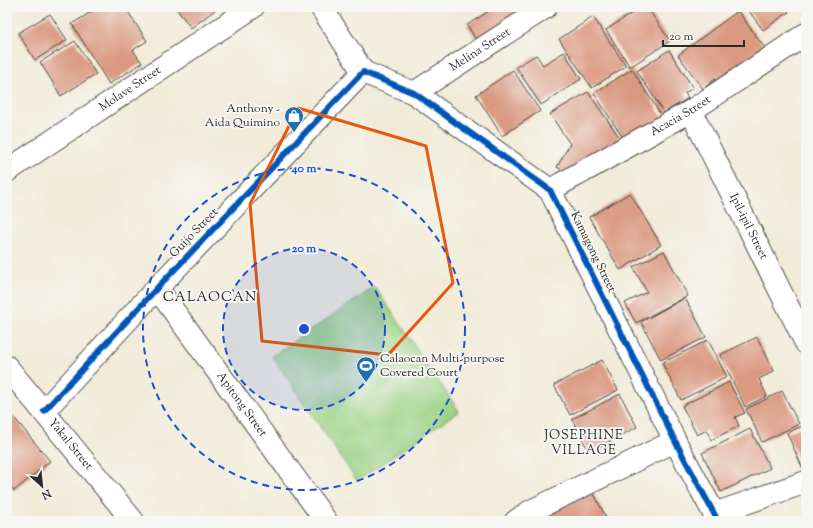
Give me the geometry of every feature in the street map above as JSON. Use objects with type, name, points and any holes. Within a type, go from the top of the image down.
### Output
[{"type":"street","name":"Molave Street","points":[[7,171],[253,7]]},
{"type":"street","points":[[321,7],[363,72]]},
{"type":"street","name":"Melina Street","points":[[414,93],[546,7]]},
{"type":"street","name":"Acacia Street","points":[[550,190],[691,111],[806,34]]},
{"type":"street","name":"Kamagong Street","points":[[363,72],[414,93],[550,190],[675,441],[716,517]]},
{"type":"street","name":"Guijo Street","points":[[44,411],[156,288],[363,72]]},
{"type":"street","name":"Ipil-ipil Street","points":[[691,111],[806,343]]},
{"type":"street","name":"Apitong Street","points":[[156,288],[326,521]]},
{"type":"street","name":"Yakal Street","points":[[7,367],[133,521]]},
{"type":"street","points":[[525,518],[675,441]]},
{"type":"street","points":[[716,517],[806,482]]},
{"type":"highlighted area","points":[[298,108],[426,146],[453,283],[388,355],[262,341],[250,204]]},
{"type":"green space","name":"Calaocan Multi-purpose Covered Court","points":[[375,287],[459,411],[357,481],[272,356]]},
{"type":"building","points":[[99,7],[125,7],[147,41],[133,50],[142,63],[109,84],[72,24]]},
{"type":"building","points":[[175,7],[219,7],[191,28]]},
{"type":"building","points":[[495,7],[513,7],[522,20],[480,46],[467,25]]},
{"type":"building","points":[[641,7],[647,7],[670,41],[630,67],[606,30]]},
{"type":"building","points":[[746,7],[785,7],[789,12],[763,30]]},
{"type":"building","points":[[738,11],[765,48],[754,55],[757,58],[719,85],[715,79],[703,89],[678,55]]},
{"type":"building","points":[[50,14],[67,40],[35,60],[18,33]]},
{"type":"building","points":[[593,17],[626,66],[592,88],[559,39]]},
{"type":"building","points":[[75,41],[96,74],[61,96],[40,62]]},
{"type":"building","points":[[669,50],[693,88],[685,93],[688,98],[664,113],[637,71]]},
{"type":"building","points":[[564,52],[581,79],[541,105],[516,67],[536,55],[543,65]]},
{"type":"building","points":[[632,69],[662,117],[625,141],[594,93]]},
{"type":"building","points":[[513,70],[540,111],[502,136],[476,95]]},
{"type":"building","points":[[588,92],[622,141],[569,174],[557,167],[570,144],[550,114]]},
{"type":"building","points":[[630,193],[661,245],[620,270],[589,217]]},
{"type":"building","points":[[664,251],[688,296],[636,323],[625,303],[647,292],[633,267]]},
{"type":"building","points":[[685,298],[706,337],[661,360],[641,322]]},
{"type":"building","points":[[757,337],[774,371],[759,379],[767,396],[745,407],[720,355]]},
{"type":"building","points":[[708,340],[727,377],[681,400],[662,363]]},
{"type":"building","points":[[602,360],[618,390],[570,415],[554,385]]},
{"type":"building","points":[[729,382],[745,413],[735,417],[739,426],[711,440],[707,430],[697,435],[682,406]]},
{"type":"building","points":[[782,391],[799,424],[762,442],[746,409]]},
{"type":"building","points":[[620,394],[637,427],[589,452],[572,419]]},
{"type":"building","points":[[7,409],[50,461],[14,491],[7,482]]},
{"type":"building","points":[[806,424],[806,468],[803,469],[787,433]]},
{"type":"building","points":[[750,429],[770,468],[721,492],[702,453]]},
{"type":"building","points":[[593,492],[608,521],[538,521],[536,517]]},
{"type":"cycle path","points":[[44,411],[157,288],[363,72],[414,93],[550,190],[675,441],[718,521]]},
{"type":"place","name":"Anthony - Aida Quimino","points":[[294,133]]},
{"type":"place","name":"Calaocan Multi-purpose Covered Court","points":[[366,383]]},
{"type":"district","name":"CALAOCAN","points":[[210,298]]},
{"type":"district","name":"JOSEPHINE VILLAGE","points":[[584,444]]}]
